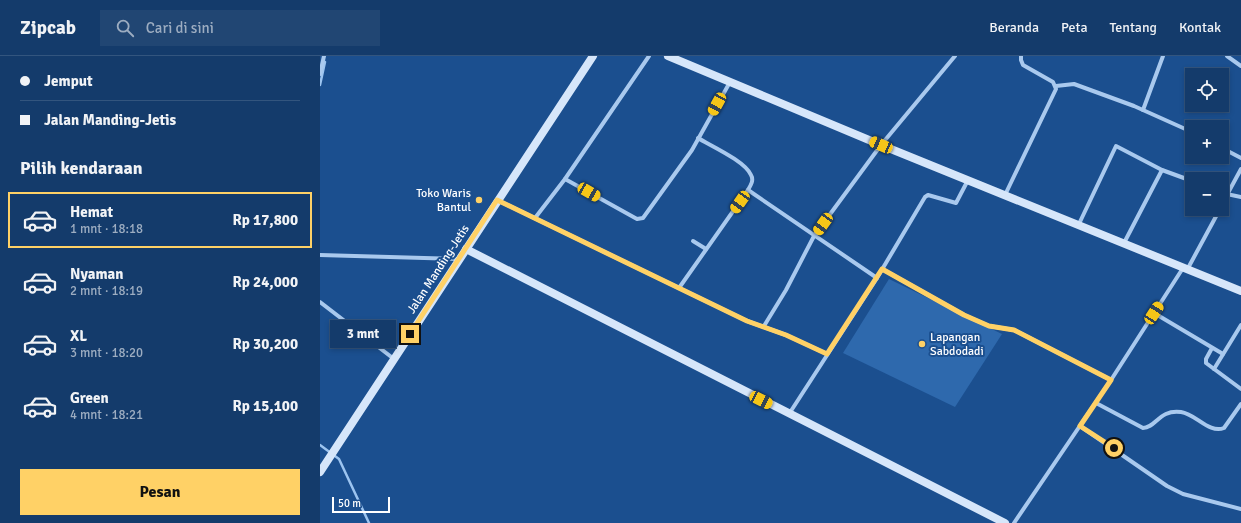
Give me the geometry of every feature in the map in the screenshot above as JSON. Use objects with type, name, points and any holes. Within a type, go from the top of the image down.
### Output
[{"type":"street","points":[[320,74],[324,56]]},
{"type":"street","name":"Jalan Manding-Jetis","points":[[320,472],[497,200],[593,56]]},
{"type":"street","points":[[535,218],[565,179],[649,56]]},
{"type":"street","points":[[668,56],[1078,226],[1124,243],[1241,291]]},
{"type":"street","points":[[764,326],[786,290],[814,236],[881,145],[954,56]]},
{"type":"street","points":[[1006,195],[1056,91],[1056,86],[1053,82],[1023,65],[1021,56]]},
{"type":"street","points":[[1142,110],[1163,56]]},
{"type":"street","points":[[1227,56],[1241,66]]},
{"type":"street","points":[[565,179],[637,220],[641,219],[698,138],[730,81]]},
{"type":"street","points":[[1056,86],[1074,84],[1142,110],[1185,129]]},
{"type":"street","points":[[679,288],[748,190],[752,180],[751,173],[747,168],[698,138]]},
{"type":"street","points":[[1078,226],[1116,146],[1162,170],[1185,178]]},
{"type":"street","points":[[1229,152],[1241,158]]},
{"type":"street","points":[[1229,191],[1241,169]]},
{"type":"street","points":[[1124,243],[1162,170]]},
{"type":"street","points":[[789,414],[877,278],[925,197],[928,195],[956,203],[968,180]]},
{"type":"street","points":[[748,190],[877,278]]},
{"type":"street","points":[[1229,195],[1241,197]]},
{"type":"street","points":[[497,200],[747,321],[764,326],[827,354]]},
{"type":"street","points":[[1014,523],[1185,269],[1216,216]]},
{"type":"street","points":[[693,241],[706,249]]},
{"type":"street","points":[[466,249],[1006,523]]},
{"type":"street","points":[[320,255],[459,259]]},
{"type":"street","points":[[882,269],[964,315],[989,326],[1014,330],[1111,380]]},
{"type":"street","points":[[320,302],[394,359]]},
{"type":"street","points":[[1154,313],[1223,354]]},
{"type":"street","points":[[1214,369],[1241,325]]},
{"type":"street","points":[[1212,348],[1205,361],[1241,389]]},
{"type":"street","points":[[1096,403],[1143,428],[1150,426],[1165,413],[1182,412],[1212,428],[1219,429],[1224,428],[1241,404]]},
{"type":"street","points":[[1080,426],[1167,486],[1182,494],[1241,509]]},
{"type":"shaded area","name":"Lapangan Sabdodadi","points":[[889,279],[1002,334],[955,407],[843,353]]},
{"type":"waterway","points":[[320,85],[325,62]]},
{"type":"waterway","points":[[320,445],[339,459],[369,523]]},
{"type":"place","name":"Toko Waris Bantul","points":[[479,200]]},
{"type":"place","name":"Lapangan Sabdodadi","points":[[922,344]]},
{"type":"route","points":[[410,334],[497,200],[601,249],[747,321],[786,335],[827,354],[882,269],[964,315],[989,326],[1010,328],[1111,380],[1080,426],[1114,448]]}]
